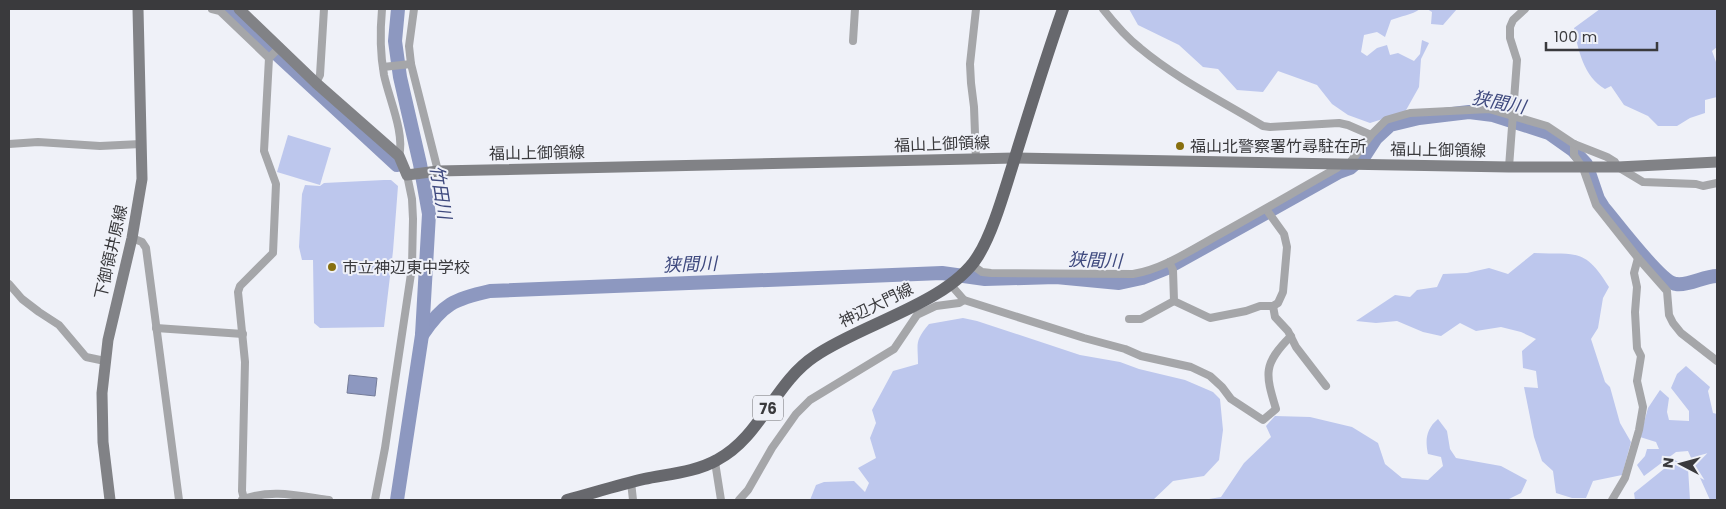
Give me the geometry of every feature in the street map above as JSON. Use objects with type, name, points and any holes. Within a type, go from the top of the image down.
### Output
[{"type":"main road","name":"下御領井原線","points":[[110,500],[101,417],[112,318],[132,238],[142,179],[138,9]]},
{"type":"main road","points":[[238,9],[316,83],[399,156],[409,175]]},
{"type":"main road","name":"神辺大門線","points":[[567,500],[583,498],[630,482],[699,468],[728,455],[754,429],[797,371],[812,358],[830,346],[916,304],[953,283],[970,267],[982,250],[998,210],[1063,9]]},
{"type":"main road","name":"福山上御領線","points":[[409,175],[436,171],[1015,158],[1586,168],[1717,162]]},
{"type":"street","points":[[212,9],[220,11],[270,57]]},
{"type":"street","points":[[316,83],[320,75],[324,9]]},
{"type":"street","points":[[382,9],[380,27],[384,67],[400,136],[401,150],[399,156]]},
{"type":"street","points":[[414,9],[409,46],[410,64],[436,171]]},
{"type":"street","points":[[853,41],[854,9]]},
{"type":"street","points":[[976,9],[970,64],[976,160]]},
{"type":"street","points":[[1103,9],[1117,26],[1139,47],[1159,62],[1263,126],[1270,128],[1339,123],[1371,135]]},
{"type":"street","points":[[1508,167],[1517,60],[1510,38],[1510,28],[1513,20],[1524,9]]},
{"type":"street","points":[[278,48],[270,57],[264,151],[276,184],[273,253],[240,286],[238,292],[245,362],[243,500],[251,496],[272,493],[329,500]]},
{"type":"street","points":[[384,67],[410,64]]},
{"type":"street","points":[[970,267],[982,272],[991,273],[1133,274],[1146,272],[1268,213],[1284,197],[1337,168],[1350,165],[1371,135],[1386,120],[1410,113],[1489,109],[1512,118],[1548,126],[1574,144],[1607,157],[1615,162],[1618,167],[1644,182],[1696,184],[1703,186],[1717,184]]},
{"type":"street","points":[[9,144],[38,142],[100,146],[141,144]]},
{"type":"street","points":[[1574,144],[1573,153],[1586,168],[1596,205],[1666,291],[1669,315],[1673,323],[1681,333],[1717,361]]},
{"type":"street","points":[[375,500],[385,448],[412,267],[413,219],[412,199],[407,183],[409,175]]},
{"type":"street","points":[[1174,301],[1210,318],[1246,311],[1260,306],[1273,306],[1278,303],[1283,292],[1287,247],[1284,234],[1268,213]]},
{"type":"street","points":[[132,238],[142,242],[146,248],[179,500]]},
{"type":"street","points":[[1612,500],[1626,472],[1640,425],[1643,407],[1638,381],[1641,356],[1637,348],[1635,312],[1637,287],[1634,274],[1638,258]]},
{"type":"street","points":[[1169,262],[1173,270],[1174,301]]},
{"type":"street","points":[[953,283],[964,300],[1125,349],[1141,356],[1191,367],[1210,376],[1231,399],[1263,420],[1276,409],[1268,382],[1271,360],[1277,350],[1291,336]]},
{"type":"street","points":[[9,284],[22,299],[59,325],[83,355],[90,359],[106,361]]},
{"type":"street","points":[[738,500],[748,490],[772,448],[791,421],[810,400],[894,349],[917,316],[936,306],[959,303],[964,300]]},
{"type":"street","points":[[1129,319],[1141,320],[1174,301]]},
{"type":"street","points":[[1273,306],[1275,317],[1288,331],[1296,347],[1326,386]]},
{"type":"street","points":[[156,328],[243,334]]},
{"type":"street","points":[[715,462],[721,500]]},
{"type":"street","points":[[630,482],[634,500]]},
{"type":"shaded area","points":[[1129,9],[1420,9],[1391,20],[1385,37],[1377,32],[1364,35],[1361,52],[1367,56],[1377,48],[1387,45],[1390,55],[1398,53],[1414,61],[1420,54],[1422,40],[1429,43],[1421,59],[1419,87],[1405,112],[1370,123],[1348,115],[1332,104],[1317,85],[1278,71],[1263,92],[1237,90],[1218,69],[1203,67],[1179,45],[1138,25]]},
{"type":"shaded area","points":[[1427,9],[1457,9],[1443,25],[1431,24],[1432,12]]},
{"type":"shaded area","points":[[1600,9],[1717,9],[1717,47],[1712,51],[1717,62],[1717,97],[1705,100],[1705,113],[1690,118],[1677,126],[1658,126],[1648,116],[1624,105],[1611,86],[1605,89],[1598,84],[1592,78],[1583,62],[1574,28]]},
{"type":"shaded area","points":[[288,135],[331,148],[320,185],[277,172]]},
{"type":"shaded area","points":[[391,180],[398,186],[384,327],[320,328],[314,323],[313,260],[302,260],[299,247],[302,194],[305,185],[320,186],[324,183]]},
{"type":"shaded area","points":[[1534,253],[1570,254],[1586,259],[1593,265],[1609,287],[1603,298],[1598,328],[1591,339],[1605,382],[1610,387],[1620,423],[1631,442],[1622,475],[1593,481],[1586,498],[1572,498],[1556,493],[1553,471],[1542,461],[1534,437],[1524,387],[1538,388],[1536,371],[1523,368],[1522,351],[1536,339],[1521,332],[1501,327],[1476,331],[1460,323],[1441,336],[1423,332],[1397,321],[1376,323],[1356,321],[1395,295],[1410,297],[1417,290],[1437,287],[1443,274],[1467,273],[1489,268],[1508,274]]},
{"type":"shaded area","points":[[963,318],[1080,355],[1120,362],[1139,369],[1185,380],[1213,392],[1220,399],[1223,430],[1219,460],[1204,476],[1173,481],[1153,500],[810,500],[816,485],[824,482],[854,481],[865,492],[869,483],[858,468],[876,458],[870,438],[876,423],[872,410],[893,371],[918,364],[919,339],[929,324]]},
{"type":"shaded area","points":[[1686,366],[1710,387],[1708,391],[1713,413],[1717,414],[1717,500],[1710,500],[1688,451],[1676,452],[1644,476],[1637,465],[1645,456],[1647,449],[1659,449],[1656,442],[1640,437],[1648,408],[1660,390],[1669,398],[1667,412],[1669,420],[1689,421],[1689,411],[1671,388],[1677,374]]},
{"type":"shaded area","points":[[349,375],[377,378],[375,396],[347,393]]},
{"type":"shaded area","points":[[1275,416],[1310,417],[1352,427],[1378,443],[1385,464],[1402,478],[1428,480],[1443,466],[1441,457],[1428,454],[1427,449],[1429,431],[1438,419],[1447,431],[1450,449],[1456,458],[1501,466],[1527,480],[1521,493],[1507,500],[1203,500],[1221,497],[1244,463],[1271,437],[1266,426]]},
{"type":"shaded area","points":[[1675,460],[1688,468],[1690,500],[1635,500],[1634,493]]},
{"type":"waterway","points":[[228,9],[397,165]]},
{"type":"waterway","name":"竹田川","points":[[397,500],[422,335],[429,214],[420,164],[400,77],[395,41],[398,9]]},
{"type":"waterway","name":"狭間川","points":[[422,335],[436,316],[450,304],[490,291],[942,273],[985,279],[1056,277],[1119,283],[1142,278],[1167,268],[1339,172],[1350,168],[1365,155],[1376,138],[1390,125],[1419,118],[1469,112],[1493,115],[1549,133],[1573,150],[1586,164],[1598,199],[1603,207],[1649,263],[1669,281],[1681,284],[1717,276]]},
{"type":"place","name":"福山北警察署竹尋駐在所","points":[[1180,146]]},
{"type":"place","name":"市立神辺東中学校","points":[[332,267]]}]
